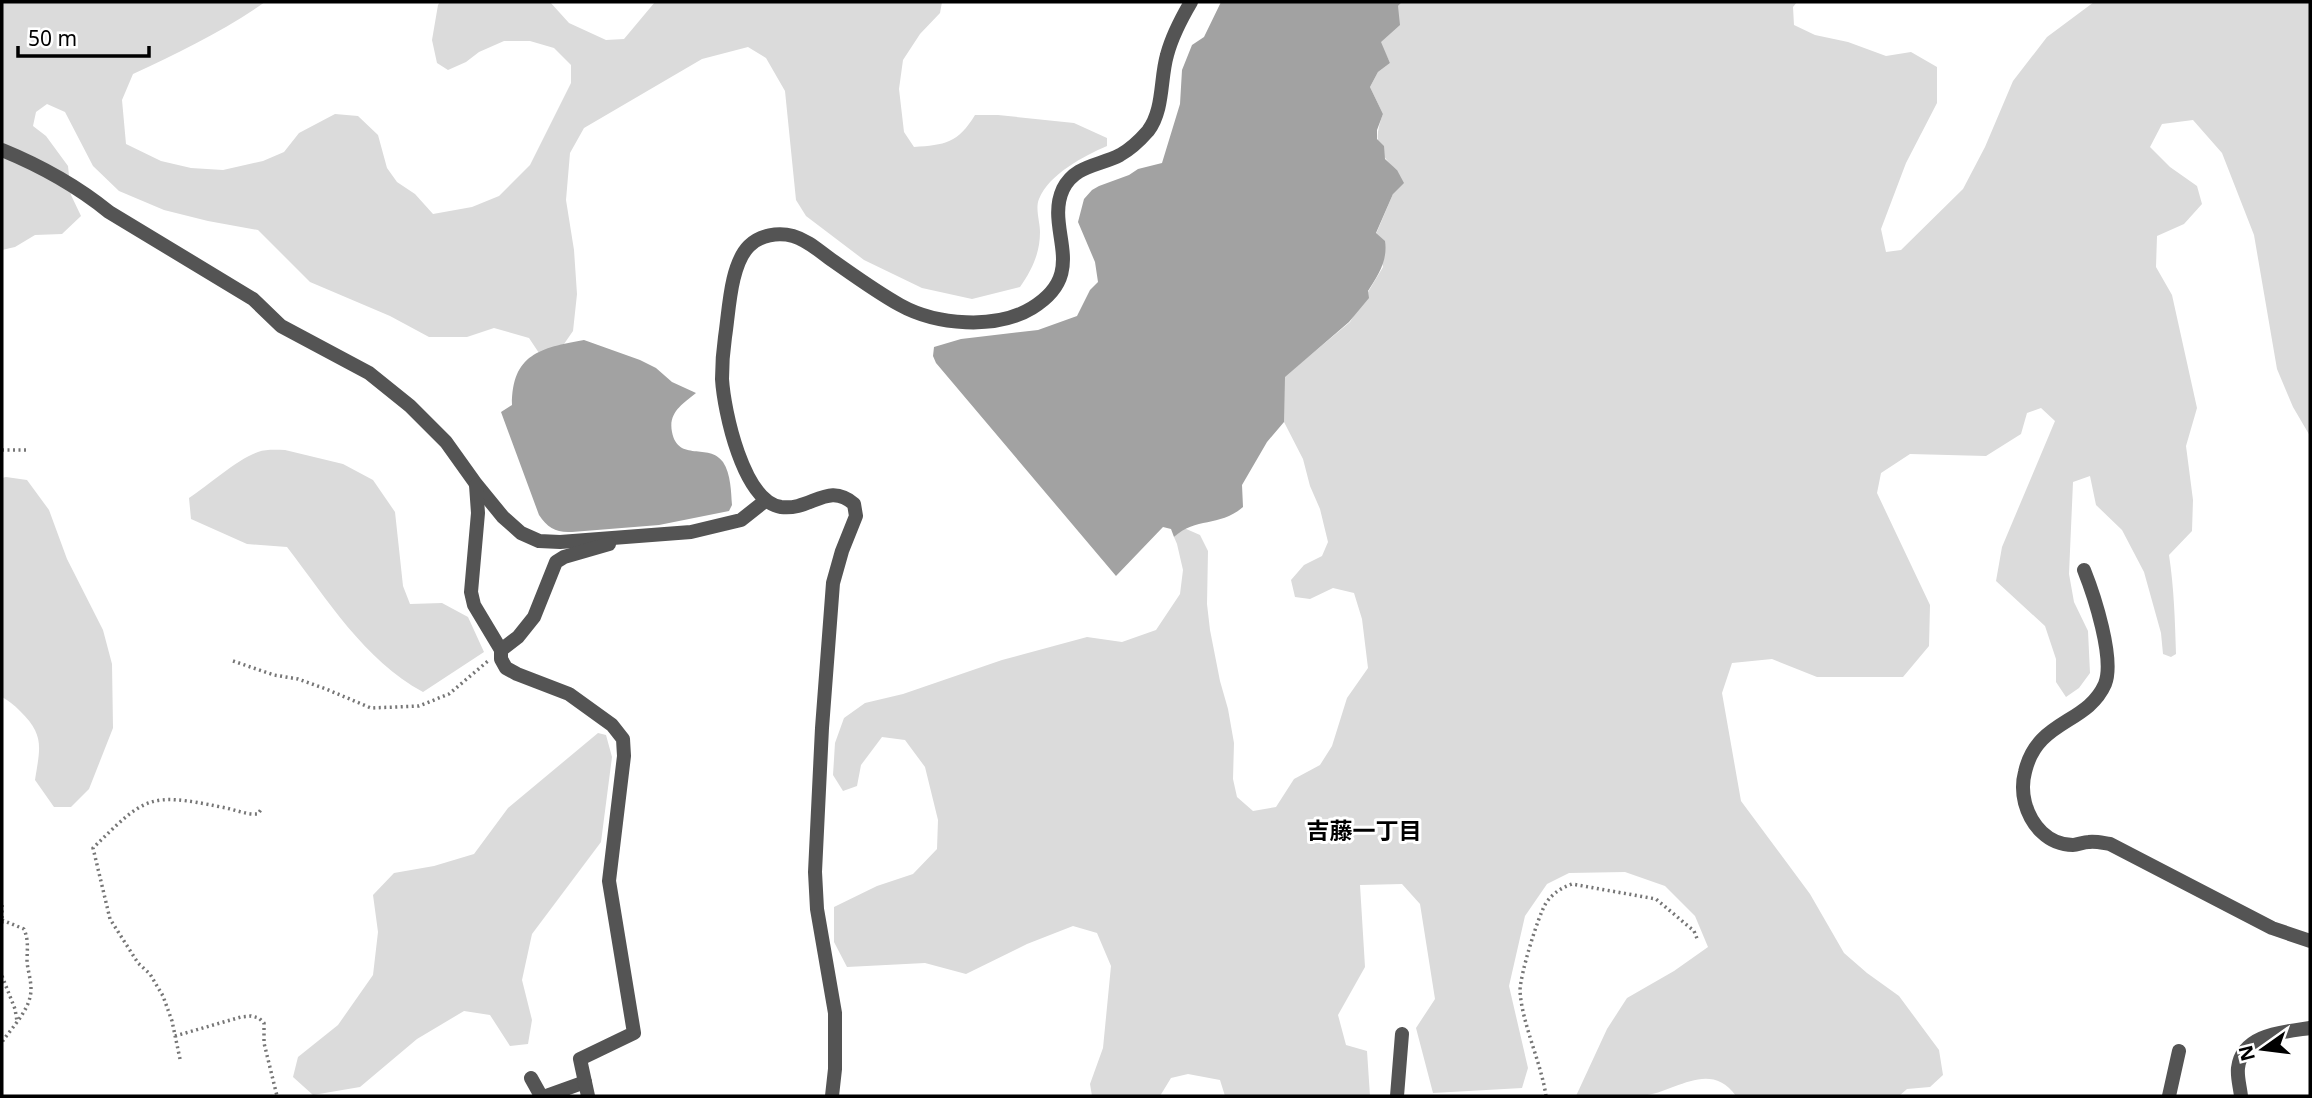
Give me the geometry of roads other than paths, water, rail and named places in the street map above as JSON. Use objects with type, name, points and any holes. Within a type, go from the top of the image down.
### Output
[{"type":"street","points":[[832,1096],[835,1013],[817,909],[817,823],[833,583],[856,516],[855,504],[846,496],[834,493],[794,508],[779,507],[765,501],[749,476],[732,433],[722,380],[722,357],[735,272],[749,246],[761,237],[775,234],[792,236],[806,241],[900,305],[934,318],[984,321],[1019,315],[1032,308],[1054,289],[1061,272],[1064,256],[1058,206],[1063,190],[1071,176],[1088,165],[1120,155],[1148,130],[1158,106],[1170,47],[1191,2]]},
{"type":"street","points":[[2,150],[35,163],[109,212],[253,299],[281,326],[369,373],[410,406],[446,442],[503,517],[521,533],[539,541],[691,532],[741,520],[765,501]]},
{"type":"street","points":[[476,484],[478,513],[471,592],[474,605],[500,650],[506,668],[569,694],[612,725],[623,739],[624,756],[609,881],[634,1033],[580,1059],[586,1089],[543,1096],[531,1078]]},
{"type":"street","points":[[500,650],[519,637],[534,617],[556,562],[564,557],[609,544],[616,537]]},
{"type":"street","points":[[2084,570],[2092,590],[2107,650],[2106,681],[2097,698],[2045,735],[2033,748],[2021,790],[2033,824],[2043,835],[2060,843],[2074,845],[2091,841],[2110,844],[2272,928],[2310,942]]},
{"type":"street","points":[[2241,1096],[2238,1071],[2240,1058],[2246,1048],[2255,1040],[2267,1036],[2310,1028]]},
{"type":"street","points":[[1397,1096],[1402,1034]]},
{"type":"street","points":[[2169,1096],[2179,1051]]},
{"type":"district","name":"吉藤一丁目","points":[[1364,830]]}]
